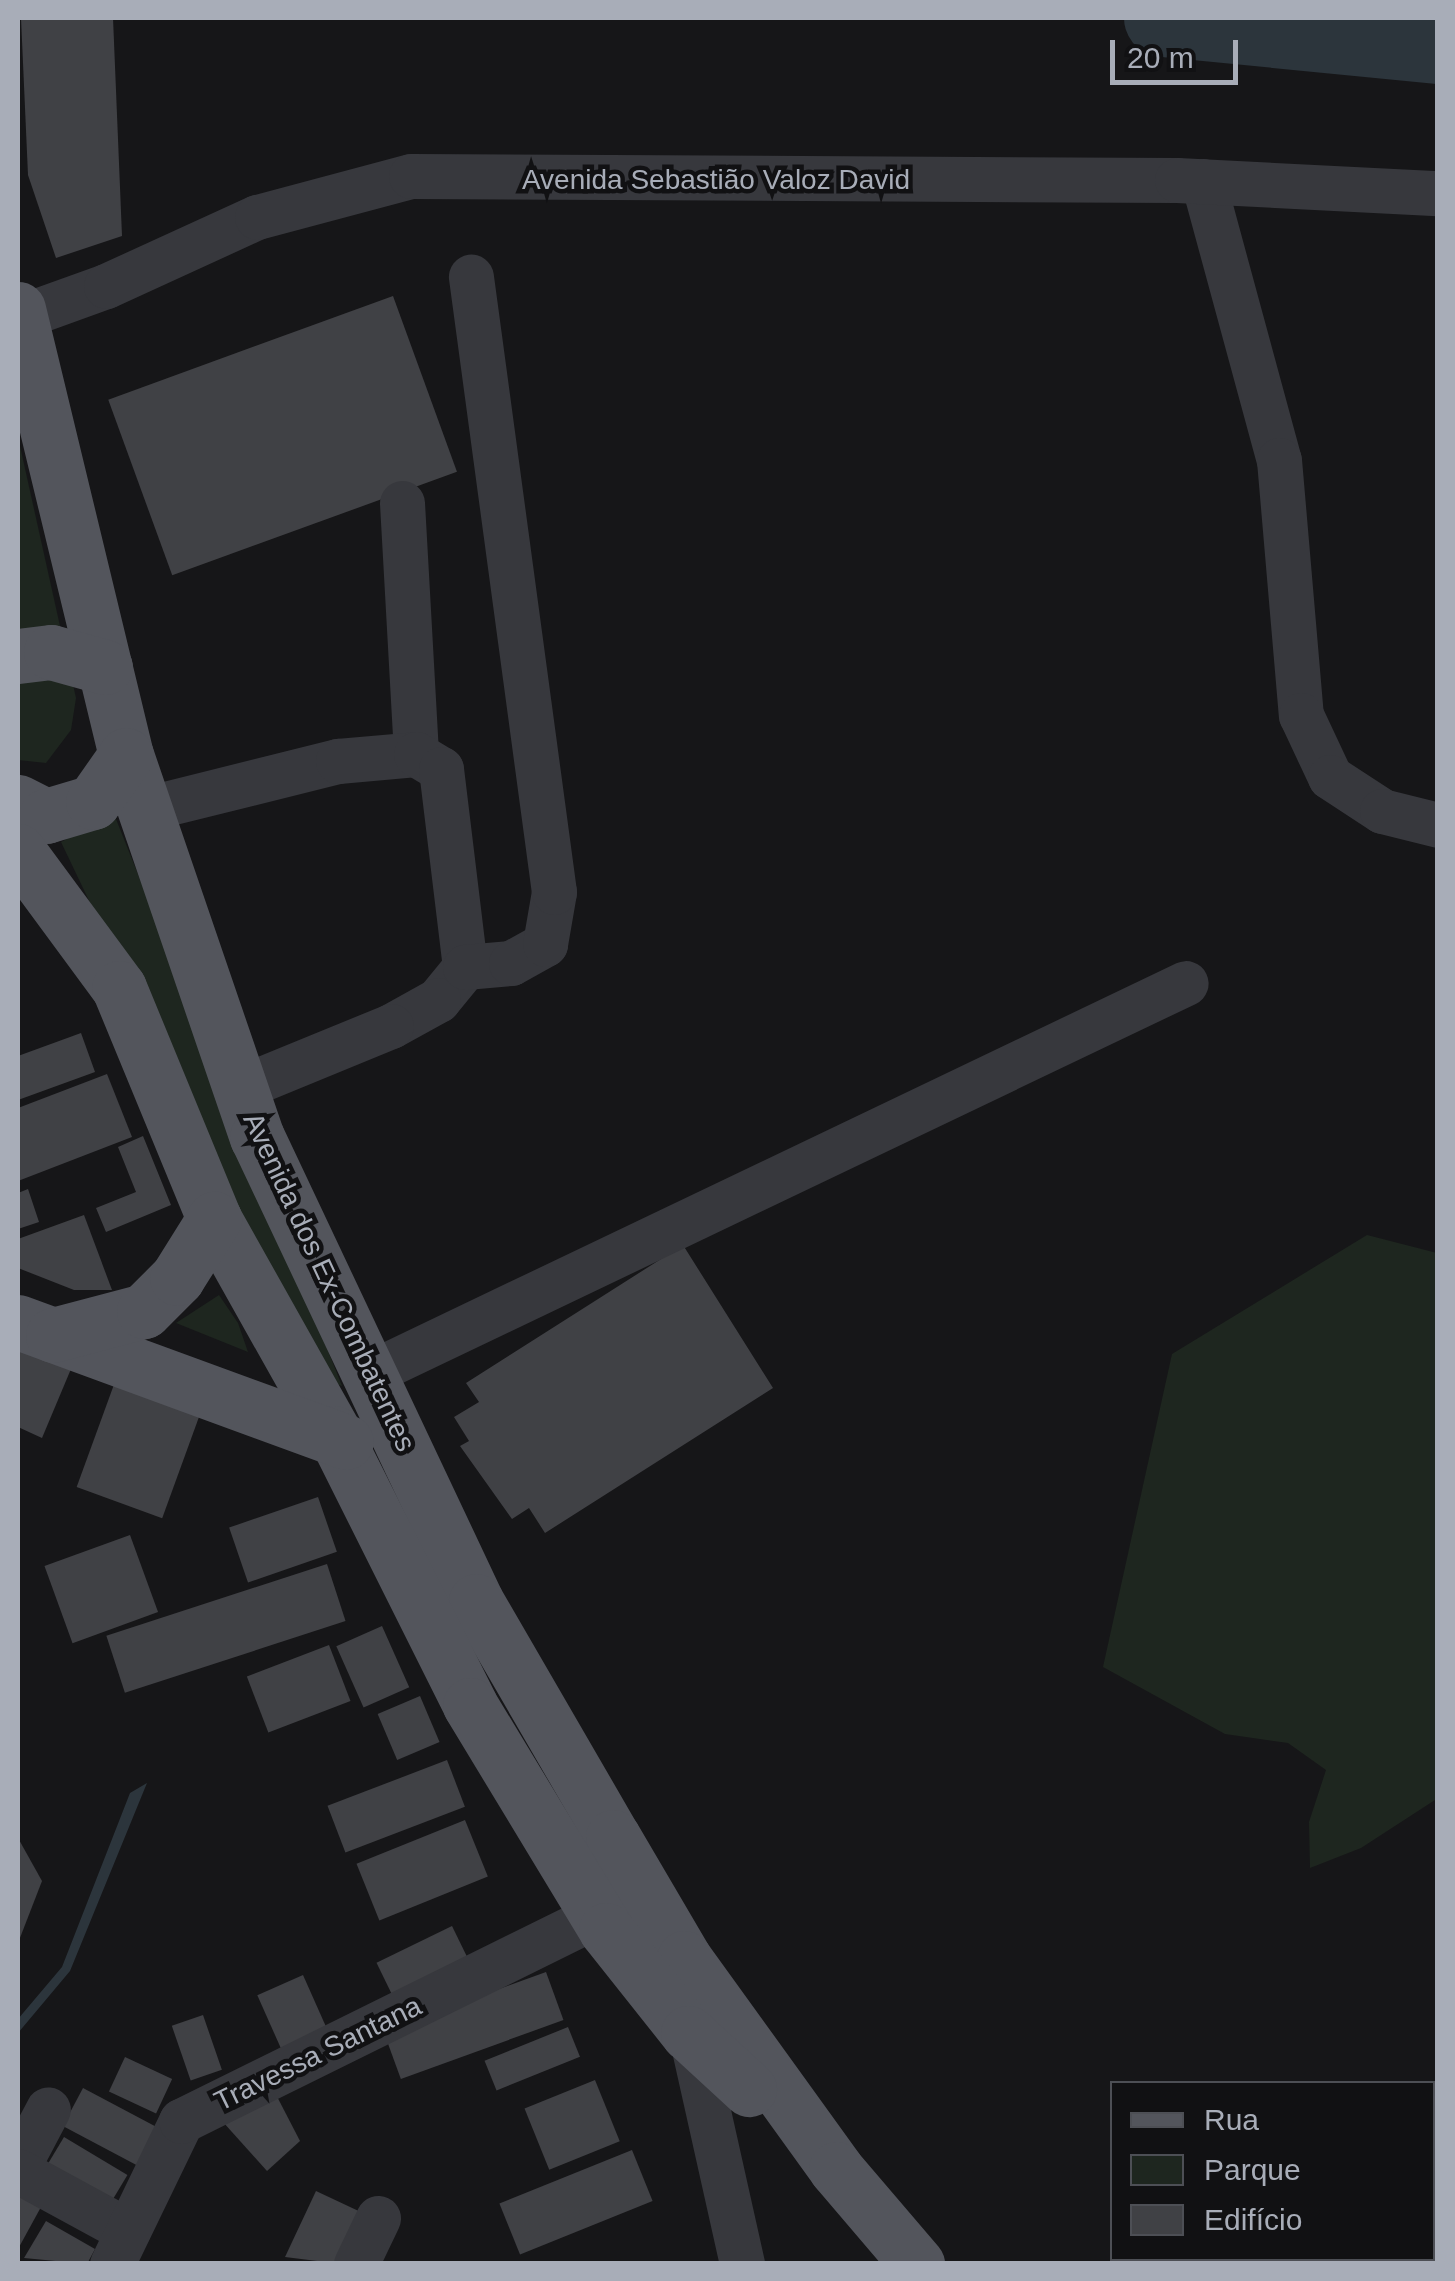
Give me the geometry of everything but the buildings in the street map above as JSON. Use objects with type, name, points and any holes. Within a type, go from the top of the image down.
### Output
[{"type":"main road","name":"Avenida dos Ex-Combatentes","points":[[18,313],[126,755],[257,1138],[476,1601],[684,1958],[836,2170],[916,2264]]},
{"type":"main road","points":[[18,656],[51,652],[105,667]]},
{"type":"main road","points":[[18,802],[46,816],[93,802],[126,755]]},
{"type":"main road","name":"Avenida dos Ex-Combatentes","points":[[18,851],[119,988],[214,1219],[334,1433],[470,1705],[596,1916],[688,2033],[836,2170]]},
{"type":"main road","points":[[35,1328],[144,1311],[178,1278],[214,1219]]},
{"type":"main road","points":[[35,1328],[334,1433],[376,1464],[476,1601]]},
{"type":"street","name":"Avenida Sebastião Valoz David","points":[[18,313],[257,217],[411,176],[1203,181],[1438,193]]},
{"type":"street","points":[[1203,181],[1279,460],[1301,715],[1330,777],[1382,811],[1438,825]]},
{"type":"street","points":[[240,1088],[391,1026],[438,1000],[465,968],[511,962],[545,944],[554,892],[471,277]]},
{"type":"street","points":[[402,503],[416,754]]},
{"type":"street","points":[[145,809],[338,761],[416,754],[441,769],[450,805],[465,968]]},
{"type":"street","points":[[370,1372],[1186,983]]},
{"type":"street","name":"Travessa Santana","points":[[120,2247],[180,2122],[596,1916]]},
{"type":"street","points":[[684,1958],[688,2033],[742,2264]]},
{"type":"street","points":[[48,2109],[18,2168],[120,2247]]},
{"type":"street","points":[[356,2264],[378,2218]]},
{"type":"green space","points":[[18,437],[76,698],[71,730],[46,763],[18,760]]},
{"type":"green space","points":[[114,814],[342,1386],[317,1377],[61,842]]},
{"type":"green space","points":[[1367,1235],[1437,1253],[1437,1778],[1435,1800],[1361,1848],[1310,1868],[1309,1822],[1326,1770],[1288,1743],[1225,1734],[1103,1667],[1172,1354]]},
{"type":"green space","points":[[219,1295],[238,1323],[248,1352],[176,1323]]},
{"type":"shaded area","points":[[147,1783],[70,1971],[18,2033],[18,2019],[62,1967],[130,1793]]},
{"type":"waterway","points":[[1163,18],[1438,45]]}]
